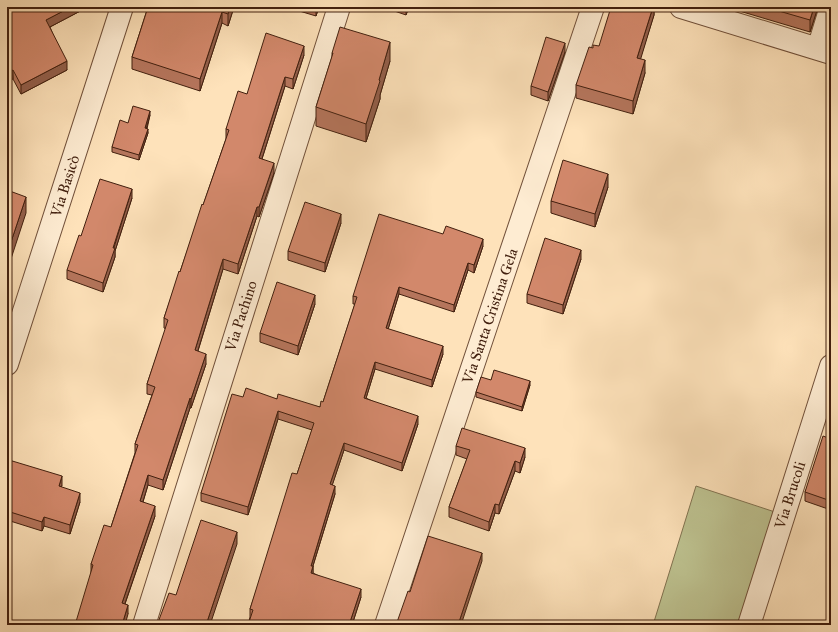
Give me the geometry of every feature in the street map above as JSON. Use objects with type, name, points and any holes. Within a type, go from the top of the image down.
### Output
[{"type":"street","name":"Via Basicò","points":[[7,364],[122,7]]},
{"type":"street","name":"Via Pachino","points":[[144,625],[339,7]]},
{"type":"street","name":"Via Santa Cristina Gela","points":[[386,625],[594,7]]},
{"type":"street","points":[[694,9],[825,51],[831,7]]},
{"type":"street","name":"Via Brucoli","points":[[749,625],[831,366]]},
{"type":"green space","points":[[696,486],[775,512],[739,625],[653,625]]},
{"type":"building","points":[[7,7],[71,7],[46,20],[67,61],[21,85],[13,70],[7,73]]},
{"type":"building","points":[[148,7],[230,7],[228,14],[222,12],[200,79],[132,57]]},
{"type":"building","points":[[611,7],[653,7],[637,58],[645,60],[633,101],[576,85],[589,47],[593,48],[593,45],[599,46]]},
{"type":"building","points":[[765,7],[814,7],[810,20]]},
{"type":"building","points":[[340,27],[390,42],[379,80],[380,81],[366,124],[316,107]]},
{"type":"building","points":[[266,33],[304,46],[293,79],[285,77],[259,158],[274,163],[259,207],[257,207],[238,264],[223,259],[195,350],[206,354],[163,480],[148,475],[140,501],[155,506],[122,603],[128,605],[122,625],[75,625],[93,565],[91,564],[104,525],[111,527],[138,445],[135,444],[155,387],[147,384],[168,320],[164,318],[179,271],[180,272],[202,204],[203,205],[229,130],[226,129],[238,91],[247,94]]},
{"type":"building","points":[[546,37],[565,43],[548,92],[531,86]]},
{"type":"building","points":[[133,106],[150,111],[145,128],[148,129],[139,155],[112,147],[120,120],[128,123]]},
{"type":"building","points":[[563,160],[608,174],[595,214],[551,201]]},
{"type":"building","points":[[100,179],[132,189],[103,283],[67,270],[79,235],[81,236]]},
{"type":"building","points":[[7,190],[26,197],[7,254]]},
{"type":"building","points":[[305,202],[341,214],[325,263],[288,251]]},
{"type":"building","points":[[379,214],[443,234],[446,226],[483,239],[474,265],[468,263],[454,305],[399,287],[386,328],[443,346],[432,380],[375,362],[364,398],[418,416],[402,463],[344,443],[330,484],[335,486],[311,566],[313,566],[311,573],[361,589],[349,625],[248,625],[253,610],[250,609],[292,473],[297,474],[314,423],[278,411],[248,507],[201,493],[232,394],[243,397],[246,388],[277,399],[278,394],[320,407],[321,401],[323,402],[357,297],[353,296]]},
{"type":"building","points":[[545,238],[581,250],[563,305],[527,294]]},
{"type":"building","points":[[277,282],[315,295],[298,346],[260,333]]},
{"type":"building","points":[[494,370],[530,381],[522,407],[476,392],[481,377],[491,380]]},
{"type":"building","points":[[462,428],[525,448],[520,463],[515,461],[499,505],[495,504],[489,522],[449,507],[470,450],[456,446]]},
{"type":"building","points":[[823,436],[831,439],[831,501],[805,492]]},
{"type":"building","points":[[9,460],[62,476],[59,486],[80,493],[70,525],[44,517],[42,522],[7,511],[7,467]]},
{"type":"building","points":[[201,520],[237,532],[206,625],[157,625],[169,593],[176,595]]},
{"type":"building","points":[[428,536],[482,553],[458,625],[396,625],[408,591],[410,592]]}]
